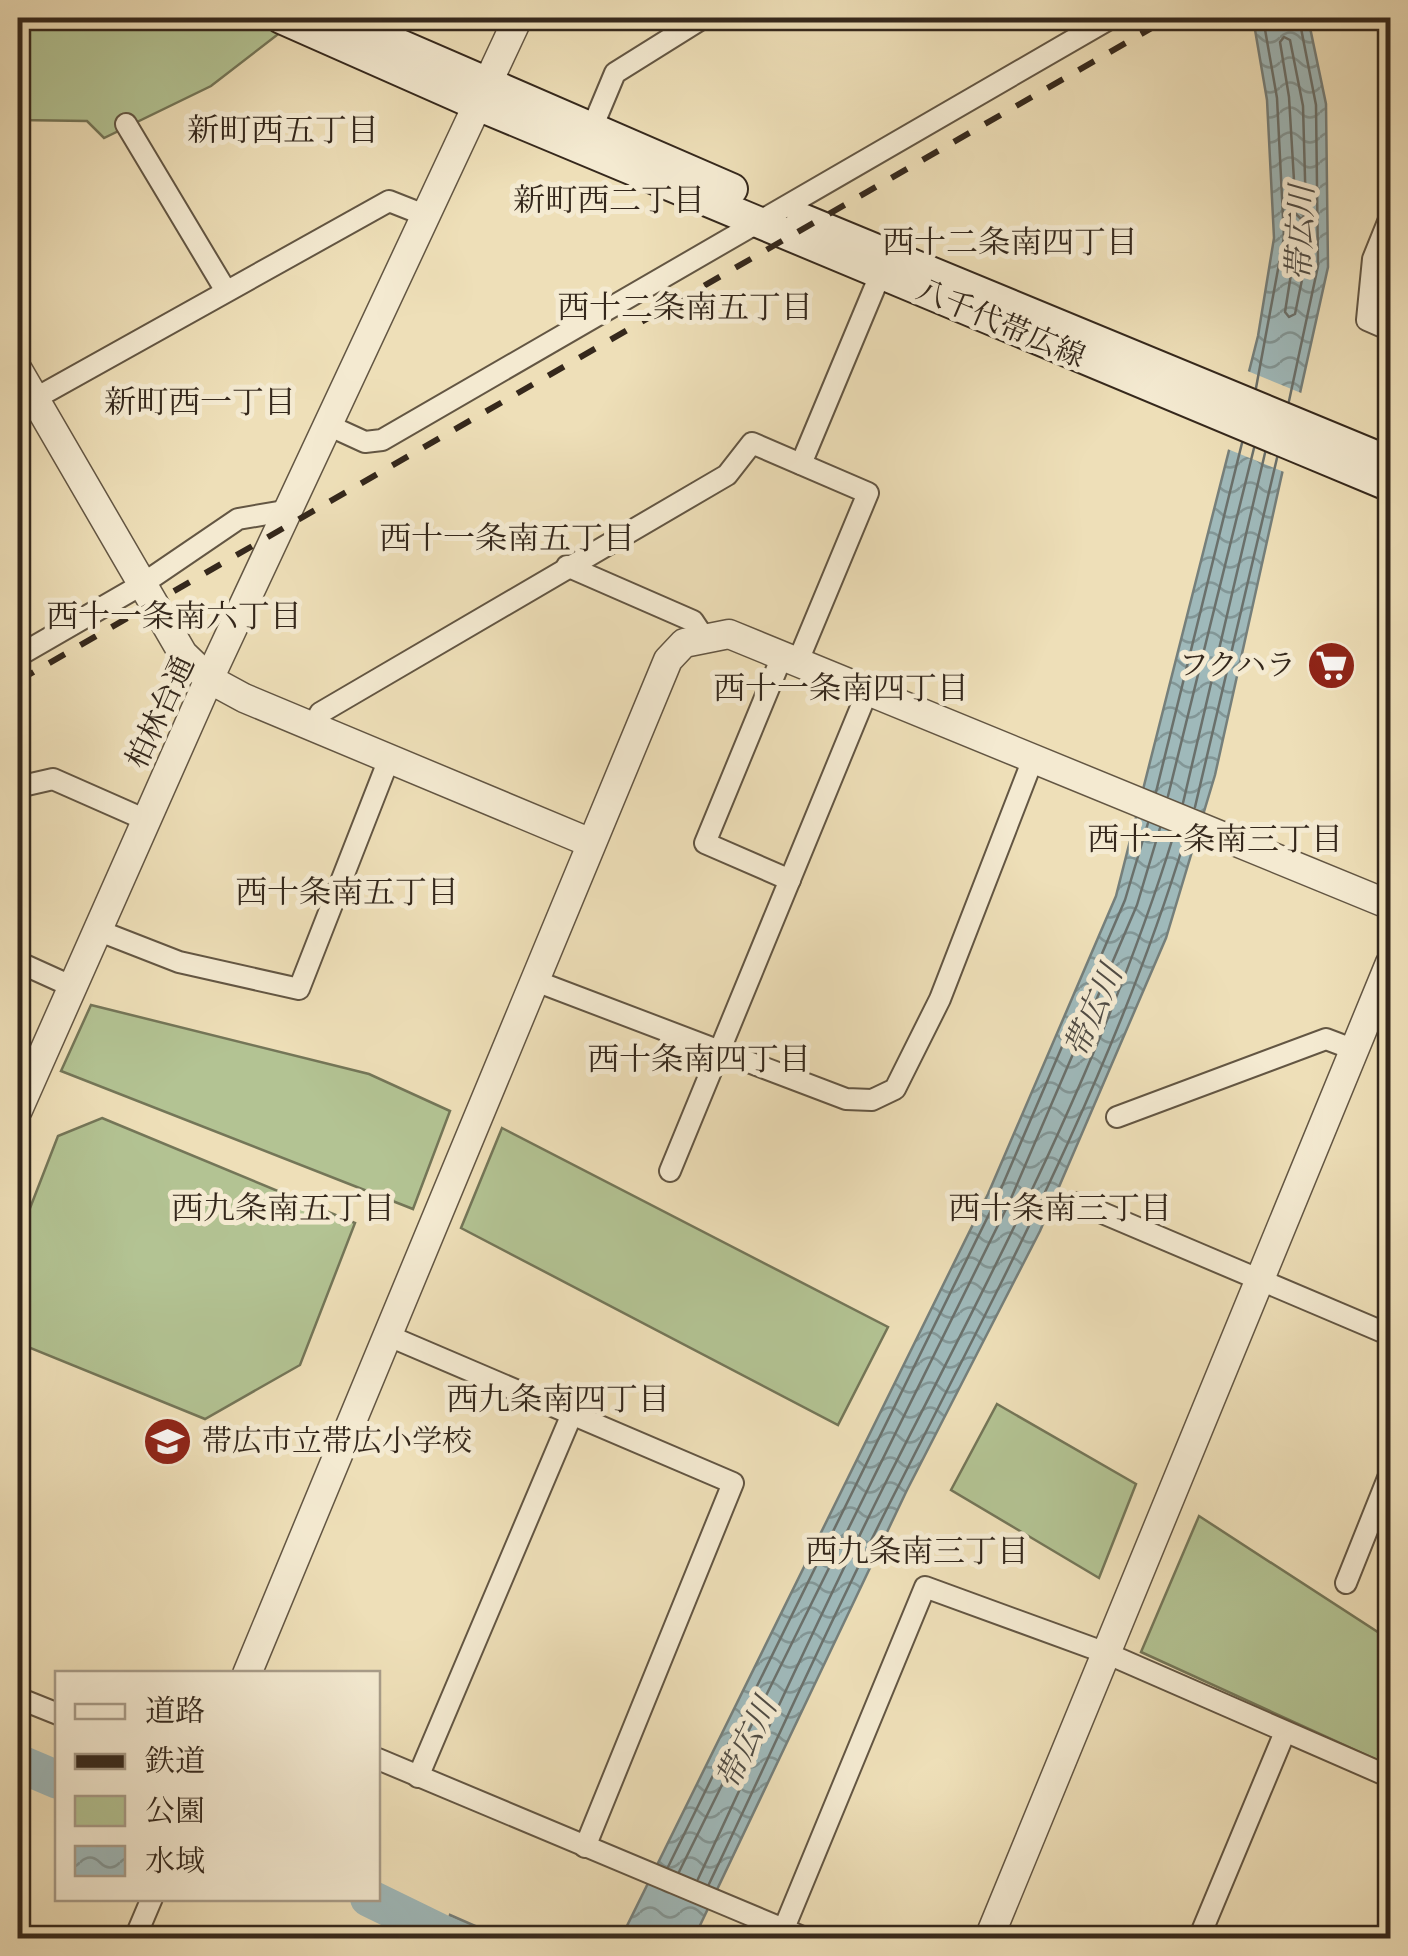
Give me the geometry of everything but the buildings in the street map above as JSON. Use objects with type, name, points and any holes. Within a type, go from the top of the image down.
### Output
[{"type":"main road","name":"八千代帯広線","points":[[281,18],[485,96],[1228,405],[1307,439],[1390,486]]},
{"type":"main road","name":"八千代帯広線","points":[[338,18],[485,96],[592,128],[766,215]]},
{"type":"main road","name":"八千代帯広線","points":[[1307,439],[1390,462]]},
{"type":"street","name":"柏林台通","points":[[18,1110],[210,679],[485,96],[518,18]]},
{"type":"street","points":[[330,426],[365,442],[382,440],[1111,18]]},
{"type":"street","points":[[592,128],[615,72],[699,19]]},
{"type":"street","points":[[126,124],[226,291]]},
{"type":"street","points":[[27,403],[388,201],[427,216]]},
{"type":"street","points":[[1390,217],[1373,259],[1367,320],[1390,330]]},
{"type":"street","points":[[802,464],[885,263]]},
{"type":"street","points":[[18,370],[27,403],[183,654],[210,679],[314,728],[591,844]]},
{"type":"street","points":[[314,728],[320,712],[726,474],[752,443],[868,492],[705,843],[790,880]]},
{"type":"street","points":[[18,656],[141,585],[238,519],[290,510]]},
{"type":"street","points":[[567,566],[693,621],[703,636]]},
{"type":"street","points":[[249,1671],[668,660],[684,643],[703,636],[729,634],[1390,906]]},
{"type":"street","points":[[670,1170],[868,690]]},
{"type":"street","points":[[534,980],[846,1099],[872,1100],[895,1089],[940,999],[1033,758]]},
{"type":"street","points":[[97,930],[179,962],[299,989],[389,759]]},
{"type":"street","points":[[18,787],[53,779],[146,820]]},
{"type":"street","points":[[18,962],[71,986]]},
{"type":"street","points":[[988,1938],[1390,962]]},
{"type":"street","points":[[1117,1116],[1326,1039],[1355,1050]]},
{"type":"street","points":[[1079,1203],[1390,1336]]},
{"type":"street","points":[[389,1336],[734,1482],[585,1847]]},
{"type":"street","points":[[418,1776],[572,1414]]},
{"type":"street","points":[[1346,1583],[1390,1473]]},
{"type":"street","points":[[782,1934],[925,1587],[1106,1653],[1390,1776]]},
{"type":"street","points":[[18,1698],[55,1713]]},
{"type":"street","points":[[1199,1938],[1285,1732]]},
{"type":"street","points":[[380,1760],[726,1905],[782,1934],[805,1938]]},
{"type":"street","points":[[136,1938],[151,1901]]},
{"type":"green space","points":[[18,18],[299,18],[211,86],[104,138],[87,121],[18,120]]},
{"type":"green space","points":[[91,1005],[369,1074],[450,1111],[413,1209],[61,1071]]},
{"type":"green space","points":[[102,1118],[355,1223],[300,1365],[205,1419],[18,1343],[18,1239],[58,1136]]},
{"type":"green space","points":[[502,1128],[888,1327],[838,1425],[461,1228]]},
{"type":"green space","points":[[997,1404],[1136,1484],[1099,1578],[951,1490]]},
{"type":"green space","points":[[1199,1516],[1390,1640],[1390,1766],[1141,1652]]},
{"type":"water","name":"帯広川","points":[[1253,18],[1308,18],[1326,104],[1328,267],[1215,775],[1166,938],[1040,1231],[907,1490],[694,1938],[621,1938],[988,1194],[1116,896],[1258,336],[1274,238],[1267,100]]},
{"type":"water","points":[[450,1915],[494,1934],[500,1938],[444,1938]]},
{"type":"pier","points":[[1245,370],[1306,395],[1289,474],[1225,448]]},
{"type":"waterway","points":[[18,1763],[55,1779]]},
{"type":"waterway","points":[[375,1901],[451,1938]]},
{"type":"railway","points":[[18,681],[1169,18]]},
{"type":"place","name":"フクハラ","points":[[1331,665]]},
{"type":"place","name":"帯広市立帯広小学校","points":[[167,1441]]},
{"type":"district","name":"新町西五丁目","points":[[283,130]]},
{"type":"district","name":"新町西二丁目","points":[[609,200]]},
{"type":"district","name":"西十二条南四丁目","points":[[1010,242]]},
{"type":"district","name":"西十二条南五丁目","points":[[685,307]]},
{"type":"district","name":"新町西一丁目","points":[[200,402]]},
{"type":"district","name":"西十一条南五丁目","points":[[507,538]]},
{"type":"district","name":"西十一条南六丁目","points":[[174,616]]},
{"type":"district","name":"西十一条南四丁目","points":[[841,688]]},
{"type":"district","name":"西十一条南三丁目","points":[[1215,839]]},
{"type":"district","name":"西十条南五丁目","points":[[347,892]]},
{"type":"district","name":"西十条南四丁目","points":[[699,1059]]},
{"type":"district","name":"西九条南五丁目","points":[[283,1208]]},
{"type":"district","name":"西十条南三丁目","points":[[1060,1208]]},
{"type":"district","name":"西九条南四丁目","points":[[558,1399]]},
{"type":"district","name":"西九条南三丁目","points":[[917,1551]]}]
